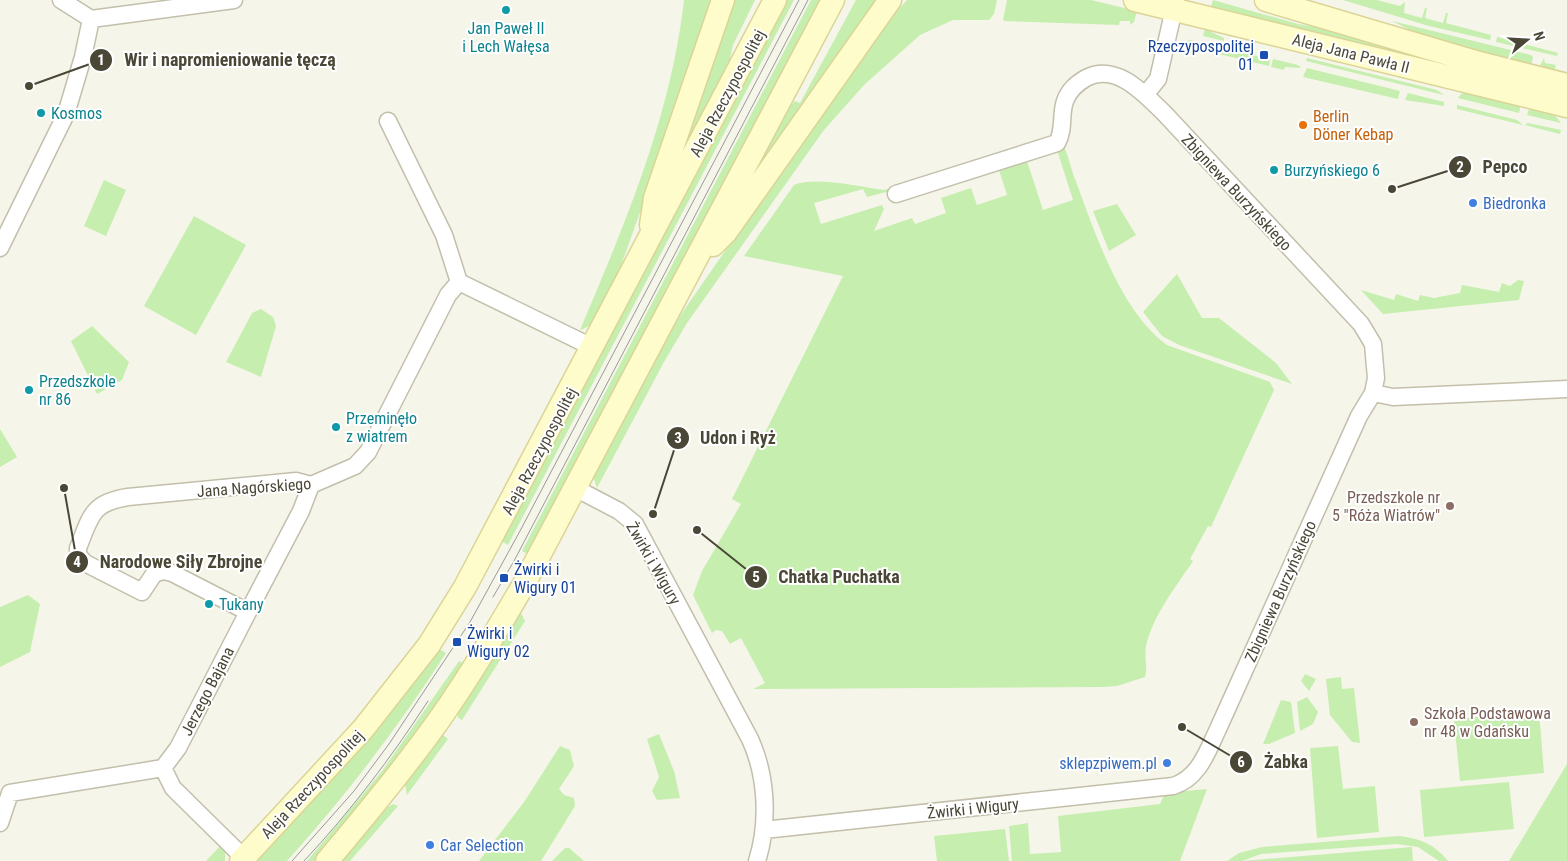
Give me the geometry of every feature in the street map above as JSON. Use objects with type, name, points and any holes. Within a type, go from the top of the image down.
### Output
[{"type":"main road","points":[[648,244],[655,198],[723,0]]},
{"type":"main road","name":"Aleja Rzeczypospolitej","points":[[243,860],[363,729],[429,646],[486,550],[594,348],[775,0]]},
{"type":"main road","points":[[327,861],[389,788],[468,677],[524,584],[833,0]]},
{"type":"main road","points":[[693,265],[726,232],[890,0]]},
{"type":"main road","name":"Aleja Jana Pawła II","points":[[1135,0],[1175,5],[1567,106]]},
{"type":"main road","name":"Aleja Jana Pawła II","points":[[1266,0],[1479,63],[1567,85]]},
{"type":"street","points":[[61,0],[91,19],[234,0]]},
{"type":"street","points":[[1145,95],[1158,79],[1175,5]]},
{"type":"street","points":[[0,248],[66,114],[83,57],[91,19]]},
{"type":"street","name":"Zbigniewa Burzyńskiego","points":[[896,194],[1057,142],[1062,135],[1063,106],[1073,87],[1090,76],[1105,74],[1120,77],[1145,95],[1361,324],[1372,344],[1376,378],[1373,393],[1359,416],[1196,773],[1182,784]]},
{"type":"street","points":[[388,121],[444,235],[459,282],[594,348]]},
{"type":"street","name":"Jana Nagórskiego","points":[[248,612],[190,582],[163,571],[154,574],[142,592],[85,563],[78,555],[78,548],[95,509],[106,502],[128,497],[296,481],[311,485],[355,466],[368,452],[448,295],[459,282]]},
{"type":"street","points":[[1373,393],[1393,397],[1567,389]]},
{"type":"street","name":"Jerzego Bajana","points":[[162,768],[178,748],[301,511],[311,485]]},
{"type":"street","name":"Żwirki i Wigury","points":[[575,488],[619,511],[630,519],[641,534],[753,745],[761,774],[764,830],[757,861]]},
{"type":"street","points":[[0,823],[5,790],[162,768],[173,788],[243,860]]},
{"type":"street","name":"Żwirki i Wigury","points":[[764,830],[1182,784]]},
{"type":"green space","points":[[684,0],[712,0],[703,37],[619,271],[599,314],[587,327],[580,330],[644,169],[669,86]]},
{"type":"green space","points":[[733,0],[755,0],[733,45],[727,72],[675,175]]},
{"type":"green space","points":[[786,0],[794,0],[508,545],[501,541]]},
{"type":"green space","points":[[811,0],[824,0],[529,555],[522,551]]},
{"type":"green space","points":[[856,0],[878,0],[737,201],[785,112],[795,101],[800,103]]},
{"type":"green space","points":[[907,0],[997,0],[994,14],[989,20],[953,20],[920,35],[864,85],[824,130],[687,323],[664,362],[597,488],[594,472],[662,344],[877,32]]},
{"type":"green space","points":[[1007,0],[1091,0],[1137,11],[1134,22],[1130,25],[1130,21],[1120,21],[1119,25],[1005,21],[1003,20]]},
{"type":"green space","points":[[1213,0],[1298,24],[1344,32],[1526,88],[1210,11]]},
{"type":"green space","points":[[1343,0],[1377,0],[1400,6],[1405,2],[1404,13],[1422,18],[1425,8],[1427,8],[1425,18],[1443,23],[1446,13],[1448,13],[1446,23],[1491,35],[1490,40],[1429,26]]},
{"type":"green space","points":[[1392,21],[1531,55],[1533,57],[1531,66],[1414,32]]},
{"type":"green space","points":[[1205,29],[1224,38],[1224,41],[1203,36]]},
{"type":"green space","points":[[1497,37],[1558,53],[1557,56],[1496,42]]},
{"type":"green space","points":[[1190,40],[1270,59],[1269,66],[1177,44]]},
{"type":"green space","points":[[1307,58],[1437,90],[1444,95],[1306,61]]},
{"type":"green space","points":[[1544,58],[1545,63],[1556,65],[1554,72],[1539,68]]},
{"type":"green space","points":[[1273,59],[1298,65],[1301,68],[1285,67],[1284,70],[1271,67]]},
{"type":"green space","points":[[1307,68],[1400,91],[1398,99],[1303,77]]},
{"type":"green space","points":[[1467,92],[1521,104],[1519,113],[1458,98],[1461,94]]},
{"type":"green space","points":[[1408,93],[1444,102],[1444,106],[1405,100]]},
{"type":"green space","points":[[1457,105],[1517,120],[1523,125],[1457,109]]},
{"type":"green space","points":[[1530,106],[1552,112],[1561,123],[1527,115]]},
{"type":"green space","points":[[1528,123],[1561,130],[1560,134],[1525,125]]},
{"type":"green space","points":[[1064,147],[1091,223],[1111,269],[1123,292],[1150,330],[1167,345],[1270,382],[1274,390],[1211,527],[1208,526],[1190,559],[1193,561],[1159,612],[1154,623],[1146,646],[1145,677],[1117,686],[1102,687],[753,689],[765,683],[741,638],[730,644],[722,631],[716,630],[712,633],[693,595],[702,571],[741,504],[732,499],[843,276],[744,256],[794,185],[803,183],[825,182],[884,190],[891,188],[890,191],[867,197],[863,189],[814,203],[821,224],[882,205],[884,209],[874,231],[912,218],[915,224],[946,213],[941,198],[971,188],[977,205],[1007,195],[999,170],[1027,161],[1043,210],[1073,200],[1057,150]]},
{"type":"green space","points":[[104,180],[126,190],[106,236],[84,226]]},
{"type":"green space","points":[[1117,204],[1136,235],[1109,251],[1093,211]]},
{"type":"green space","points":[[194,216],[246,245],[196,335],[144,306]]},
{"type":"green space","points":[[1177,274],[1202,318],[1219,318],[1276,363],[1292,384],[1179,345],[1162,336],[1143,312]]},
{"type":"green space","points":[[1518,280],[1524,281],[1519,300],[1383,314],[1361,290],[1394,300],[1396,294],[1418,301],[1420,295],[1434,298],[1460,293],[1462,285],[1499,292],[1502,283],[1510,286]]},
{"type":"green space","points":[[261,309],[273,317],[276,326],[261,377],[226,362],[252,313]]},
{"type":"green space","points":[[92,326],[129,362],[122,380],[97,394],[71,341]]},
{"type":"green space","points":[[0,429],[17,457],[0,467]]},
{"type":"green space","points":[[28,595],[40,604],[30,652],[0,667],[0,607]]},
{"type":"green space","points":[[520,611],[525,621],[462,720],[458,718],[458,706]]},
{"type":"green space","points":[[438,648],[446,653],[391,734],[309,836],[287,861],[252,861]]},
{"type":"green space","points":[[459,661],[466,665],[430,718],[317,861],[307,861],[382,771]]},
{"type":"green space","points":[[1305,674],[1316,679],[1309,691],[1301,681]]},
{"type":"green space","points":[[1341,677],[1342,689],[1354,688],[1360,743],[1352,742],[1330,715],[1326,679]]},
{"type":"green space","points":[[1307,697],[1318,712],[1313,724],[1300,731],[1297,702]]},
{"type":"green space","points":[[1281,700],[1291,702],[1295,733],[1269,744],[1263,744]]},
{"type":"green space","points":[[1539,711],[1544,773],[1460,781],[1454,719]]},
{"type":"green space","points":[[659,734],[674,771],[680,798],[657,800],[652,791],[659,777],[647,739]]},
{"type":"green space","points":[[443,735],[448,739],[407,795],[405,784],[439,736]]},
{"type":"green space","points":[[560,746],[570,750],[574,766],[559,789],[564,795],[574,798],[575,806],[541,861],[479,861],[524,802]]},
{"type":"green space","points":[[1338,746],[1343,789],[1375,786],[1379,832],[1317,838],[1310,748]]},
{"type":"green space","points":[[1567,764],[1567,861],[1509,861]]},
{"type":"green space","points":[[1509,782],[1514,829],[1424,837],[1420,790]]},
{"type":"green space","points":[[1207,789],[1180,861],[1012,861],[1009,826],[1028,823],[1030,854],[1061,852],[1058,816],[1160,804],[1165,793]]},
{"type":"green space","points":[[393,804],[398,806],[350,861],[339,861],[383,810]]},
{"type":"green space","points":[[1005,829],[1009,861],[937,861],[934,836]]},
{"type":"green space","points":[[1399,836],[1413,838],[1426,843],[1448,861],[1439,861],[1418,847],[1397,844],[1261,854],[1242,861],[1227,861],[1239,853],[1262,847]]},
{"type":"green space","points":[[221,845],[225,853],[225,861],[206,861]]},
{"type":"green space","points":[[1412,847],[1413,861],[1242,861]]},
{"type":"green space","points":[[565,848],[569,848],[584,861],[552,861]]},
{"type":"tram line","points":[[292,861],[354,791],[389,744],[470,622],[520,531],[799,0]]},
{"type":"tram line","points":[[493,597],[514,561],[808,0]]},
{"type":"tram line","points":[[304,861],[369,784],[428,701]]},
{"type":"place","name":"Jan Paweł II i Lech Wałęsa","points":[[506,10]]},
{"type":"place","name":"Rzeczypospolitej 01","points":[[1264,55]]},
{"type":"place","name":"Wir i napromieniowanie tęczą","points":[[29,86]]},
{"type":"place","name":"Kosmos","points":[[41,113]]},
{"type":"place","name":"Berlin Döner Kebap","points":[[1303,125]]},
{"type":"place","name":"Burzyńskiego 6","points":[[1274,170]]},
{"type":"place","name":"Pepco","points":[[1392,189]]},
{"type":"place","name":"Biedronka","points":[[1473,203]]},
{"type":"place","name":"Przedszkole nr 86","points":[[29,390]]},
{"type":"place","name":"Przeminęło z wiatrem","points":[[336,427]]},
{"type":"place","name":"Narodowe Siły Zbrojne","points":[[64,488]]},
{"type":"place","name":"Przedszkole nr 5 \"Róża Wiatrów\"","points":[[1450,506]]},
{"type":"place","name":"Udon i Ryż","points":[[653,514]]},
{"type":"place","name":"Chatka Puchatka","points":[[697,530]]},
{"type":"place","name":"Żwirki i Wigury 01","points":[[504,578]]},
{"type":"place","name":"Tukany","points":[[209,604]]},
{"type":"place","name":"Żwirki i Wigury 02","points":[[457,642]]},
{"type":"place","name":"Szkoła Podstawowa nr 48 w Gdańsku","points":[[1414,722]]},
{"type":"place","name":"Żabka","points":[[1182,727]]},
{"type":"place","name":"sklepzpiwem.pl","points":[[1167,763]]},
{"type":"place","name":"Car Selection","points":[[430,845]]}]
